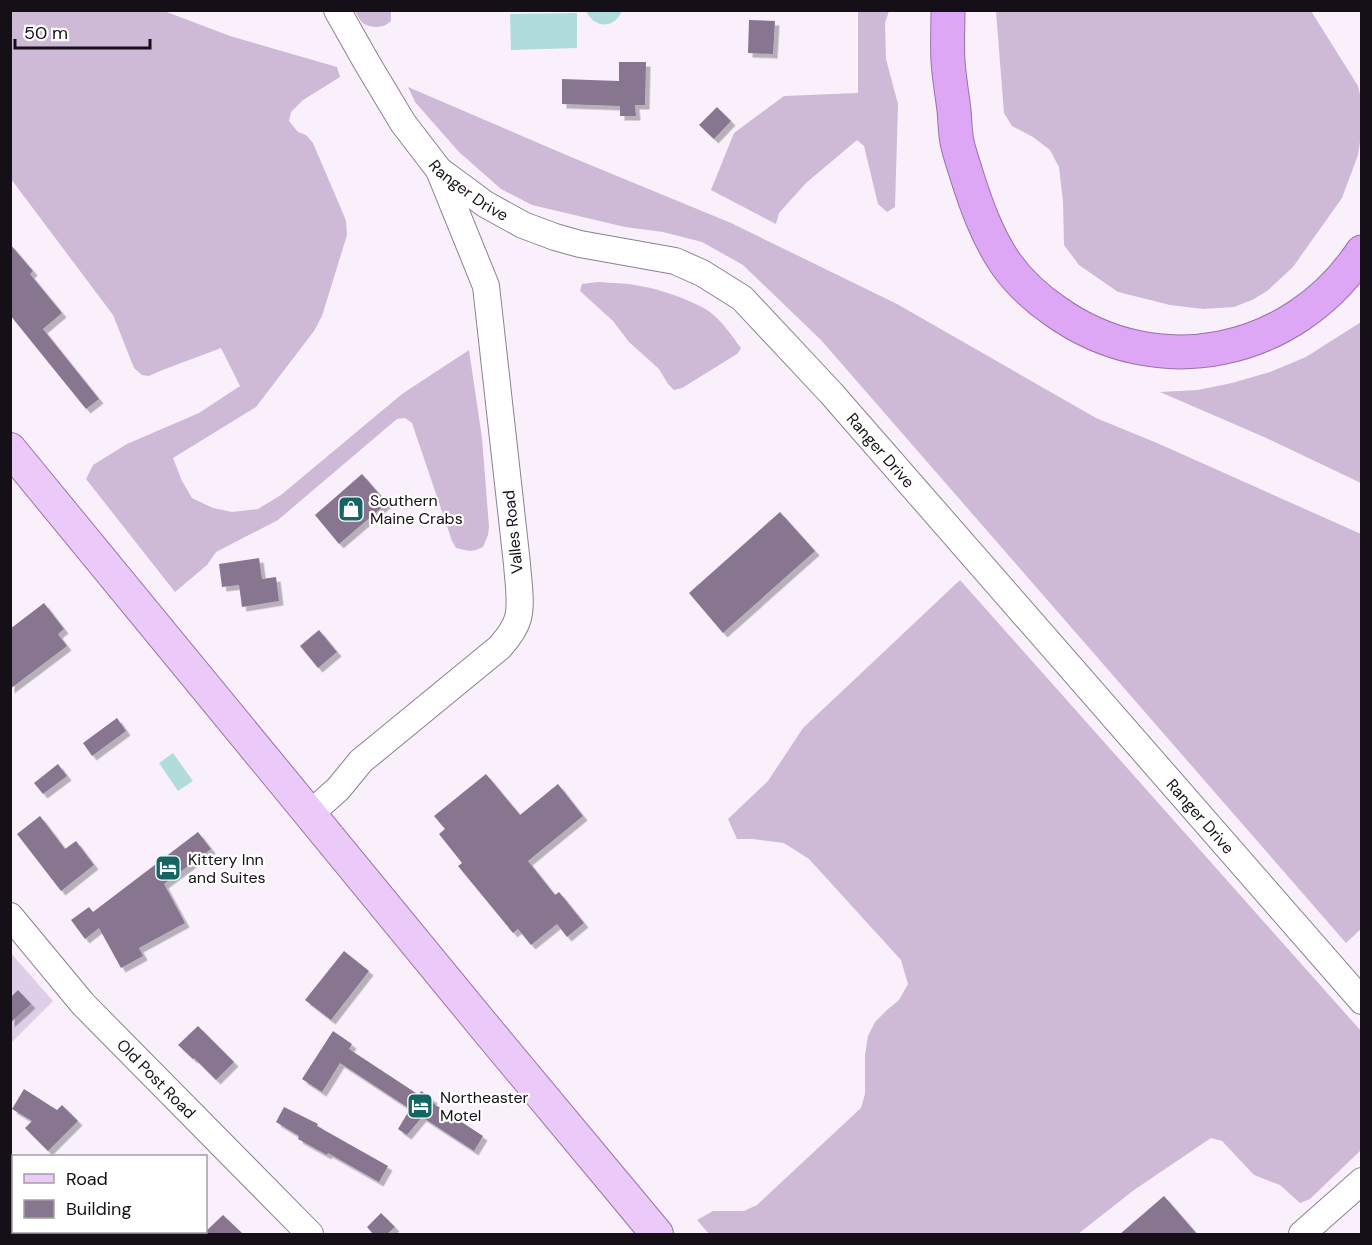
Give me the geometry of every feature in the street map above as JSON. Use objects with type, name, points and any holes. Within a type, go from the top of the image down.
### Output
[{"type":"highway","points":[[948,10],[948,61],[957,142],[979,213],[1006,263],[1023,285],[1067,320],[1094,335],[1150,350],[1180,352],[1213,350],[1242,344],[1267,334],[1298,317],[1323,298],[1345,275],[1362,252]]},
{"type":"main road","points":[[10,449],[657,1234]]},
{"type":"street","name":"Ranger Drive","points":[[337,10],[404,123],[439,170],[485,204],[523,225],[555,237],[580,244],[675,261],[702,273],[742,298],[831,393],[1362,1001]]},
{"type":"street","name":"Valles Road","points":[[310,814],[338,789],[361,761],[500,647],[518,618],[517,564],[486,286],[439,170]]},
{"type":"street","name":"Old Post Road","points":[[10,916],[83,1004],[310,1234]]},
{"type":"street","points":[[1302,1234],[1362,1181]]},
{"type":"shaded area","points":[[11,10],[164,11],[230,36],[337,67],[340,77],[303,100],[291,112],[289,121],[298,132],[306,135],[313,143],[346,221],[347,235],[322,316],[314,331],[256,407],[173,458],[192,498],[213,508],[232,512],[258,509],[281,495],[402,394],[469,350],[482,438],[489,527],[483,547],[469,551],[456,548],[412,423],[405,418],[397,419],[278,520],[216,552],[207,565],[175,592],[86,479],[93,465],[127,444],[199,413],[240,386],[221,348],[149,376],[142,375],[134,368],[113,315],[11,179]]},
{"type":"shaded area","points":[[355,11],[391,11],[391,21],[380,27],[367,25],[360,20]]},
{"type":"shaded area","points":[[586,11],[622,11],[619,17],[609,24],[599,24]]},
{"type":"shaded area","points":[[858,11],[889,11],[885,23],[886,59],[898,104],[895,207],[887,212],[878,204],[864,146],[857,140],[806,183],[779,213],[776,224],[711,190],[734,133],[784,96],[858,93]]},
{"type":"shaded area","points":[[996,11],[1311,11],[1358,86],[1361,99],[1361,135],[1358,155],[1342,198],[1293,267],[1267,291],[1252,300],[1234,307],[1203,309],[1170,305],[1118,292],[1079,265],[1064,245],[1059,167],[1050,150],[1033,137],[1012,126],[1004,113]]},
{"type":"shaded area","points":[[577,13],[577,48],[511,50],[510,14]]},
{"type":"shaded area","points":[[408,87],[731,223],[897,304],[1096,418],[1361,534],[1361,929],[1346,943],[821,340],[743,265],[702,242],[532,205],[501,189],[459,152],[415,102]]},
{"type":"shaded area","points":[[598,282],[630,284],[648,288],[695,304],[710,312],[741,348],[737,354],[682,388],[674,390],[659,369],[629,342],[613,321],[580,291],[582,284]]},
{"type":"shaded area","points":[[1361,322],[1361,483],[1264,437],[1160,392],[1198,390],[1270,372],[1306,357]]},
{"type":"shaded area","points":[[960,580],[1361,1031],[1361,1150],[1310,1199],[1300,1203],[1280,1185],[1254,1175],[1222,1141],[1211,1138],[1134,1190],[1078,1234],[709,1234],[697,1220],[713,1211],[744,1211],[757,1205],[861,1108],[865,1094],[865,1055],[868,1036],[875,1022],[899,1000],[908,984],[901,960],[809,859],[784,843],[737,839],[728,819],[768,781],[803,728]]},
{"type":"shaded area","points":[[173,753],[193,781],[178,791],[159,763]]},
{"type":"shaded area","points":[[10,952],[53,1001],[11,1043],[10,1043]]},
{"type":"building","points":[[749,20],[775,21],[773,54],[748,53]]},
{"type":"building","points":[[619,62],[646,62],[645,105],[635,105],[636,116],[620,116],[620,106],[562,104],[562,79],[619,81]]},
{"type":"building","points":[[717,107],[731,121],[714,139],[699,125]]},
{"type":"building","points":[[10,244],[33,271],[30,274],[62,313],[43,329],[99,399],[86,409],[10,315]]},
{"type":"building","name":"Southern Maine Crabs","points":[[362,474],[387,503],[339,544],[315,515]]},
{"type":"building","points":[[780,512],[815,551],[723,633],[689,593]]},
{"type":"building","points":[[259,558],[262,579],[276,577],[279,601],[242,607],[239,585],[222,587],[219,564]]},
{"type":"building","points":[[44,603],[64,629],[58,634],[67,646],[10,689],[10,629]]},
{"type":"building","points":[[319,630],[337,652],[318,668],[300,646]]},
{"type":"building","points":[[117,718],[126,731],[92,756],[83,743]]},
{"type":"building","points":[[58,764],[67,776],[43,794],[34,783]]},
{"type":"building","points":[[486,774],[520,815],[558,784],[583,816],[528,861],[555,895],[559,892],[584,923],[567,937],[557,924],[531,945],[518,929],[513,933],[458,866],[462,863],[439,834],[445,829],[434,816]]},
{"type":"building","points":[[40,816],[65,849],[76,841],[94,865],[61,891],[17,834]]},
{"type":"building","points":[[198,832],[211,849],[164,884],[185,923],[139,948],[143,956],[121,968],[99,928],[85,939],[71,920],[89,907],[93,912]]},
{"type":"building","points":[[344,951],[369,971],[331,1020],[305,1000]]},
{"type":"building","points":[[18,990],[31,1004],[10,1023],[10,998]]},
{"type":"building","points":[[198,1026],[234,1062],[216,1080],[178,1045]]},
{"type":"building","points":[[333,1031],[352,1044],[349,1049],[419,1095],[421,1091],[433,1099],[431,1102],[483,1136],[474,1151],[422,1117],[407,1135],[398,1129],[410,1109],[340,1063],[322,1092],[302,1079]]},
{"type":"building","points":[[24,1089],[57,1110],[62,1105],[78,1121],[48,1151],[25,1128],[32,1121],[12,1109]]},
{"type":"building","points":[[284,1107],[318,1124],[317,1126],[388,1166],[379,1182],[298,1139],[299,1136],[276,1122]]},
{"type":"building","points":[[1164,1196],[1197,1234],[1120,1234]]},
{"type":"building","points":[[381,1213],[395,1227],[387,1234],[373,1234],[367,1227]]},
{"type":"building","points":[[223,1215],[243,1234],[203,1234],[207,1233],[207,1230]]},
{"type":"place","name":"Southern Maine Crabs","points":[[351,509]]},
{"type":"place","name":"Kittery Inn and Suites","points":[[168,868]]},
{"type":"place","name":"Northeaster Motel","points":[[420,1106]]}]
